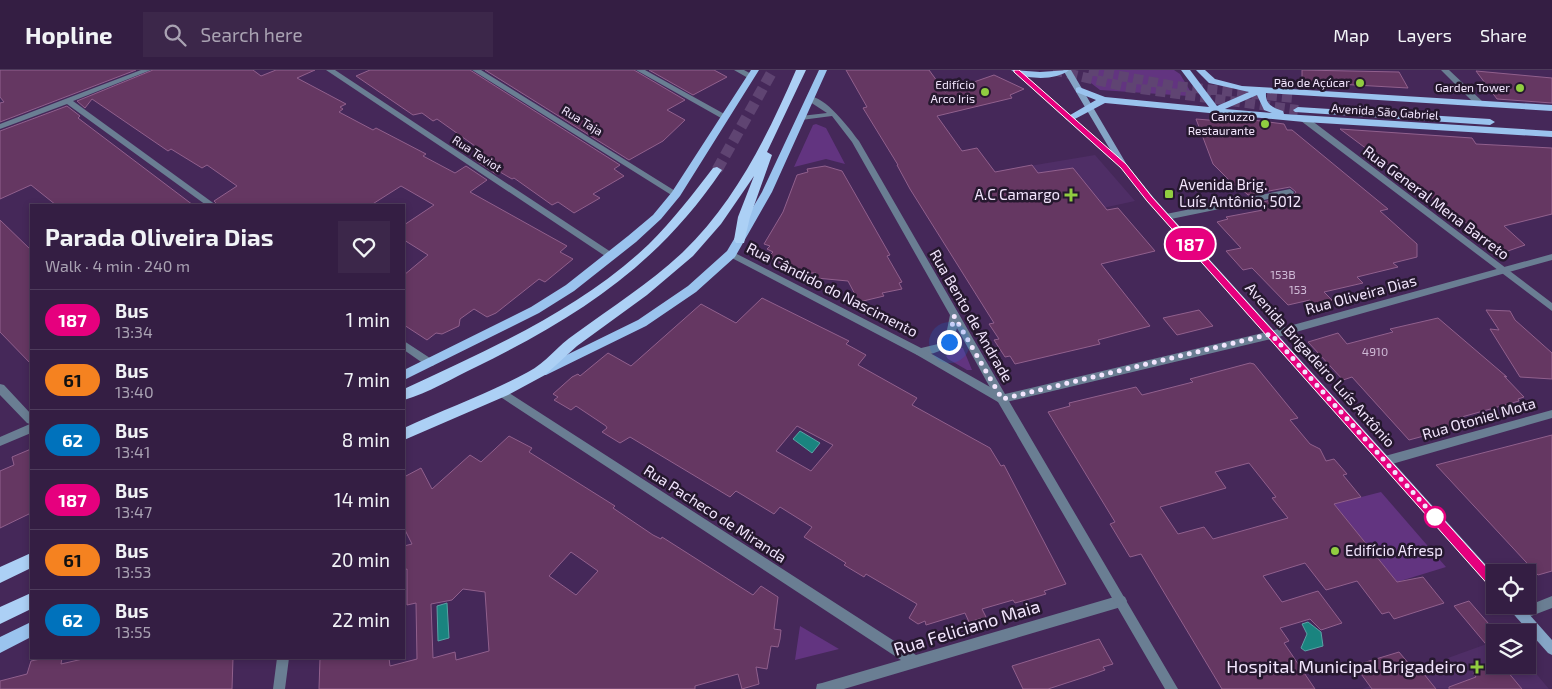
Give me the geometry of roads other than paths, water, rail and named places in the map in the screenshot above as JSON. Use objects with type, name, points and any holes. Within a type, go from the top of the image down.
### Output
[{"type":"highway","points":[[405,434],[537,374],[574,341],[631,302],[701,241],[739,193],[801,70]]},
{"type":"highway","points":[[740,240],[744,217],[784,107]]},
{"type":"highway","points":[[405,395],[525,336],[592,298],[666,236],[686,214],[716,170]]},
{"type":"highway","points":[[0,575],[30,560]]},
{"type":"highway","points":[[0,616],[30,601]]},
{"type":"main road","points":[[537,374],[586,352],[642,323],[692,289],[731,254],[767,192],[823,70]]},
{"type":"main road","points":[[1016,70],[1037,75],[1052,74],[1066,70]]},
{"type":"main road","name":"Avenida Brigadeiro Luís Antônio","points":[[1016,70],[1124,166]]},
{"type":"main road","name":"Avenida Brigadeiro Luís Antônio","points":[[1066,70],[1124,166],[1166,217],[1486,574]]},
{"type":"main road","points":[[1185,70],[1216,110],[1239,98],[1262,90],[1263,102],[1270,111],[1304,119]]},
{"type":"main road","name":"Avenida São Gabriel","points":[[1200,70],[1212,81],[1220,84],[1262,90],[1552,108]]},
{"type":"main road","points":[[405,376],[535,310],[570,288],[611,256],[657,216],[676,194],[753,73]]},
{"type":"main road","points":[[1079,90],[1103,100]]},
{"type":"main road","points":[[1294,98],[1552,116]]},
{"type":"main road","points":[[1070,118],[1088,106],[1103,100]]},
{"type":"main road","name":"Avenida São Gabriel","points":[[1103,100],[1304,119],[1552,134]]},
{"type":"main road","points":[[1298,110],[1552,126]]},
{"type":"main road","points":[[1521,614],[1552,649]]},
{"type":"main road","points":[[0,646],[30,630]]},
{"type":"street","points":[[0,127],[147,70]]},
{"type":"street","name":"Rua Teviot","points":[[330,70],[611,256]]},
{"type":"street","name":"Rua Taja","points":[[476,70],[676,194]]},
{"type":"street","points":[[640,70],[724,116]]},
{"type":"street","points":[[738,70],[753,73]]},
{"type":"street","points":[[1445,70],[1479,103]]},
{"type":"street","name":"Rua Bento de Andrade","points":[[810,98],[834,114],[855,141],[1002,399],[1172,689]]},
{"type":"street","points":[[68,101],[211,204]]},
{"type":"street","points":[[801,118],[834,114]]},
{"type":"street","name":"Rua General Mena Barreto","points":[[1304,119],[1552,308]]},
{"type":"street","points":[[1166,217],[1290,192]]},
{"type":"street","name":"Rua Cândido do Nascimento","points":[[731,254],[920,352],[1002,399]]},
{"type":"street","name":"Rua Oliveira Dias","points":[[1002,399],[1271,334],[1552,257]]},
{"type":"street","name":"Rua Cândido do Nascimento","points":[[920,352],[941,347],[949,342],[954,316]]},
{"type":"street","points":[[405,346],[430,363]]},
{"type":"street","points":[[0,388],[30,419]]},
{"type":"street","name":"Rua Pacheco de Miranda","points":[[500,391],[914,662]]},
{"type":"street","name":"Rua Otoniel Mota","points":[[1385,461],[1552,414]]},
{"type":"street","points":[[0,442],[30,428]]},
{"type":"street","name":"Rua Feliciano Maia","points":[[822,689],[1121,601]]},
{"type":"street","points":[[1536,605],[1552,602]]},
{"type":"street","points":[[279,689],[283,659]]},
{"type":"tunnel","points":[[717,170],[773,70]]},
{"type":"tunnel","points":[[1053,70],[1126,87],[1298,110]]},
{"type":"tunnel","points":[[1089,70],[1174,86],[1294,98]]},
{"type":"place","name":"Pão de Açúcar","points":[[1360,83]]},
{"type":"place","name":"Garden Tower","points":[[1520,88]]},
{"type":"place","name":"Edifício Arco Iris","points":[[985,92]]},
{"type":"place","name":"Caruzzo Restaurante","points":[[1265,124]]},
{"type":"place","name":"Avenida Brig. Luís Antônio, 5012","points":[[1169,194]]},
{"type":"place","name":"A.C Camargo","points":[[1071,195]]},
{"type":"place","name":"Edifício Afresp","points":[[1335,551]]},
{"type":"place","name":"Hospital Municipal Brigadeiro","points":[[1477,667]]}]
